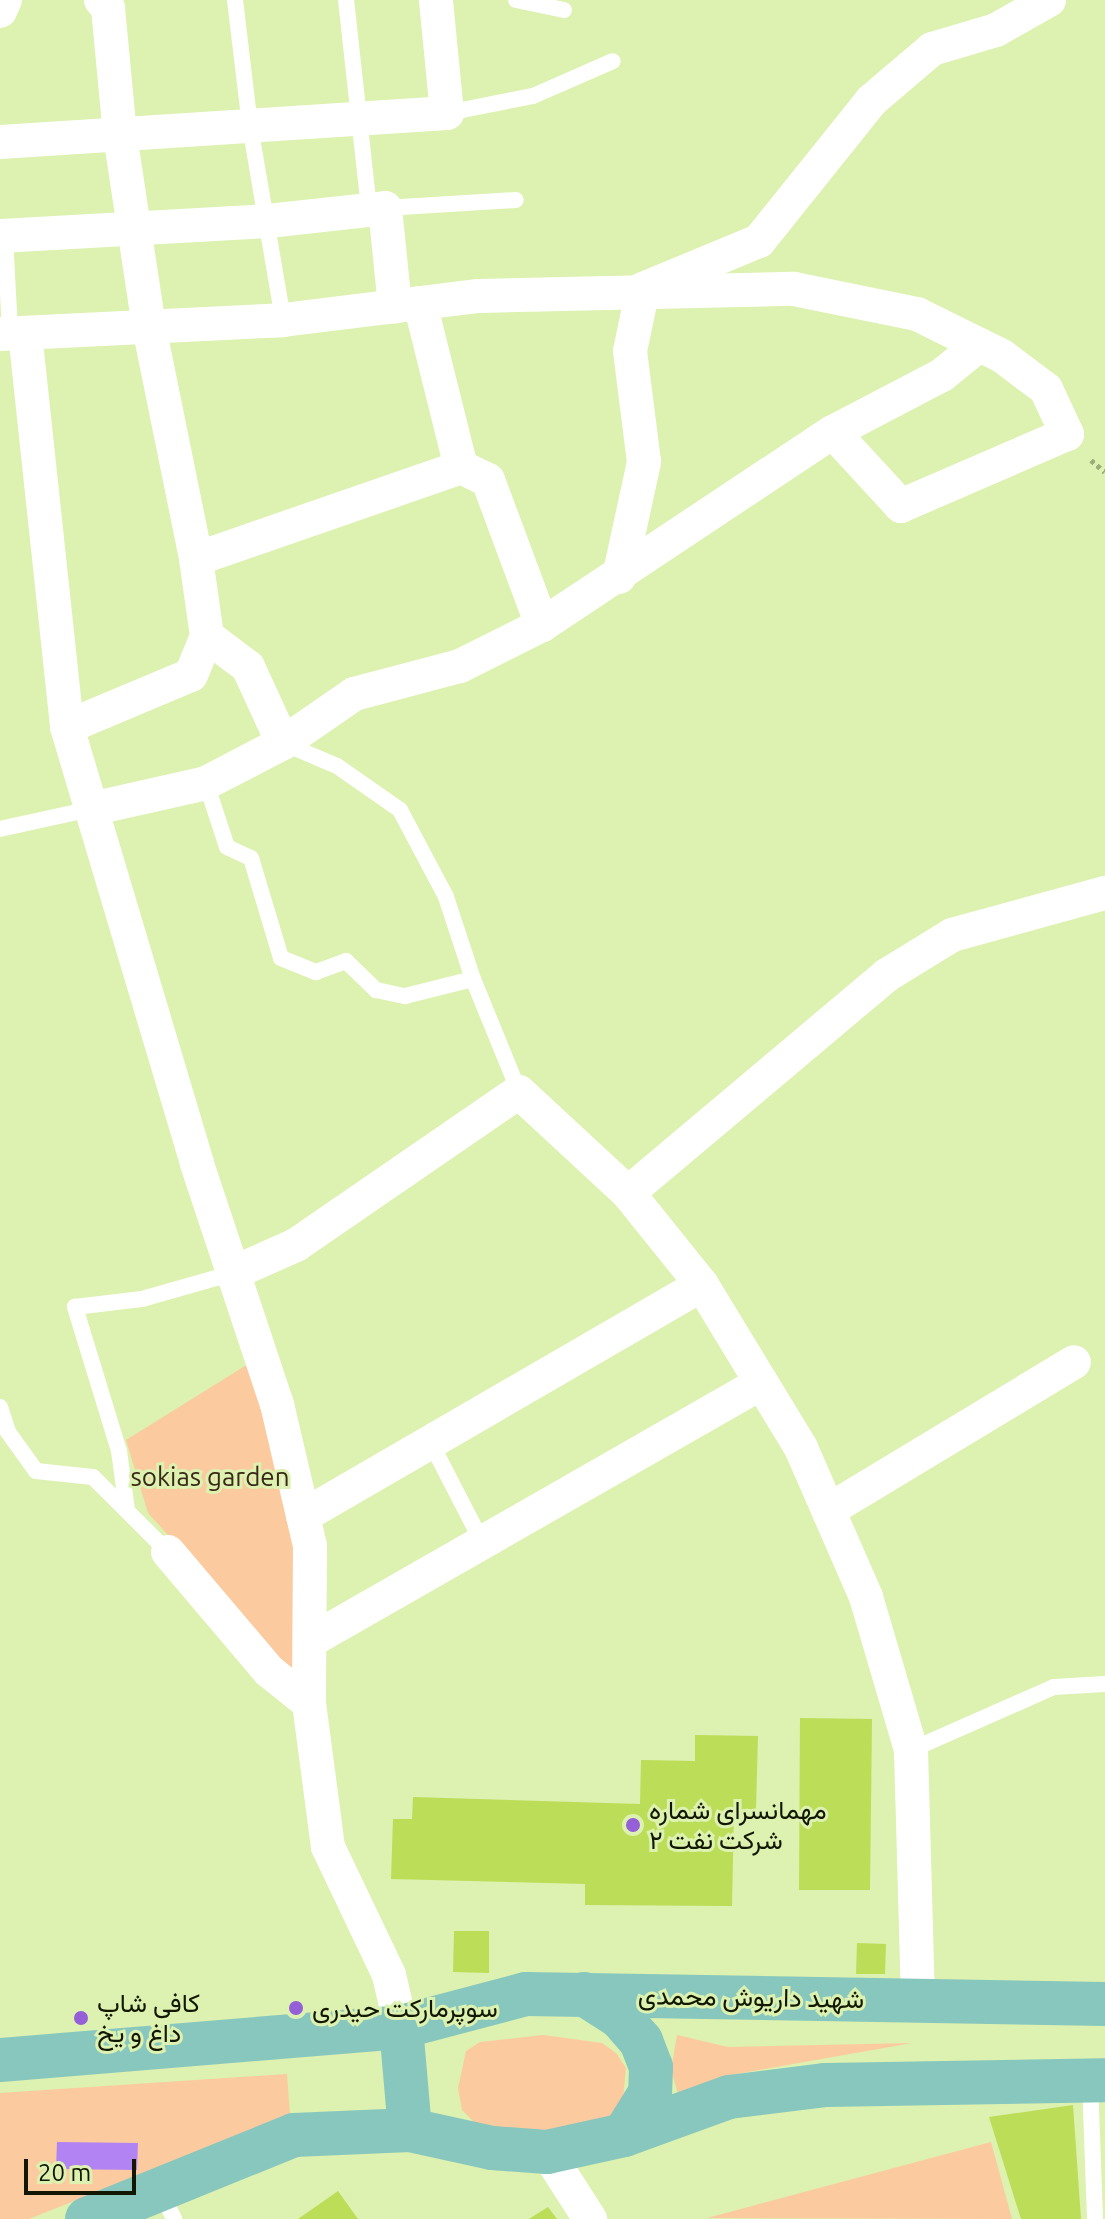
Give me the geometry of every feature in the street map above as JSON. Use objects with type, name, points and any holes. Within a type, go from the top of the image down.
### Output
[{"type":"main road","name":"شهید داریوش محمدی","points":[[0,2060],[401,2027],[526,1994],[1105,2004]]},
{"type":"main road","points":[[584,1994],[620,2017],[641,2041],[651,2067],[650,2093],[624,2135]]},
{"type":"main road","points":[[401,2027],[410,2130]]},
{"type":"main road","points":[[87,2219],[167,2204],[294,2135],[410,2130],[492,2148],[547,2152],[624,2135],[729,2097],[826,2085],[1098,2080]]},
{"type":"street","points":[[0,11],[5,0]]},
{"type":"street","points":[[67,727],[191,675],[207,636],[196,559],[149,327],[120,135],[108,8],[101,0]]},
{"type":"street","points":[[0,142],[447,113],[436,0]]},
{"type":"street","points":[[643,289],[759,241],[871,101],[932,49],[996,30],[1049,0]]},
{"type":"street","points":[[2,236],[134,225],[268,221],[377,209],[461,467]]},
{"type":"street","points":[[619,577],[644,462],[630,351],[643,289]]},
{"type":"street","points":[[401,2027],[389,1975],[328,1847],[309,1703],[310,1546],[277,1404],[233,1273],[67,727],[12,333],[283,320],[408,305],[643,289],[794,289],[917,314],[979,345],[1046,389],[1067,434],[901,506],[833,432]]},
{"type":"street","points":[[91,809],[206,783],[283,743],[354,694],[460,666],[542,625],[619,577],[833,432],[942,375],[979,345]]},
{"type":"street","points":[[196,559],[461,467],[488,480],[542,625]]},
{"type":"street","points":[[207,636],[248,667],[283,743]]},
{"type":"street","points":[[628,1193],[887,975],[952,935],[1105,893]]},
{"type":"street","points":[[233,1273],[296,1245],[519,1092],[628,1193],[702,1285],[801,1448],[866,1597],[911,1750],[918,2002]]},
{"type":"street","points":[[303,1516],[432,1445],[702,1285]]},
{"type":"street","points":[[829,1510],[1074,1362]]},
{"type":"street","points":[[310,1641],[761,1383]]},
{"type":"street","points":[[168,1552],[269,1671],[309,1703]]},
{"type":"street","points":[[547,2152],[590,2219]]},
{"type":"lane","points":[[235,0],[250,126],[283,320]]},
{"type":"lane","points":[[346,0],[361,119],[377,209],[516,200]]},
{"type":"lane","points":[[516,0],[564,10]]},
{"type":"lane","points":[[447,113],[533,96],[613,61]]},
{"type":"lane","points":[[2,236],[12,333]]},
{"type":"lane","points":[[283,743],[337,766],[400,810],[446,897],[473,979],[519,1092]]},
{"type":"lane","points":[[206,783],[227,847],[251,858],[281,958],[316,972],[346,961],[376,990],[405,996],[473,979]]},
{"type":"lane","points":[[0,829],[91,809]]},
{"type":"lane","points":[[127,1510],[119,1451],[75,1307],[142,1299],[233,1273]]},
{"type":"lane","points":[[0,1407],[8,1432],[36,1471],[93,1477],[168,1552]]},
{"type":"lane","points":[[432,1445],[483,1544]]},
{"type":"lane","points":[[911,1750],[1054,1687],[1105,1684]]},
{"type":"lane","points":[[1095,2219],[1098,2080]]},
{"type":"green space","name":"sokias garden","points":[[253,1361],[298,1545],[296,1676],[148,1513],[126,1440]]},
{"type":"green space","points":[[543,2035],[602,2043],[616,2053],[626,2068],[622,2109],[585,2130],[509,2130],[476,2124],[462,2110],[458,2088],[466,2051],[480,2042]]},
{"type":"green space","points":[[677,2035],[728,2047],[912,2043],[731,2075],[680,2100],[671,2070]]},
{"type":"green space","points":[[287,2074],[290,2115],[29,2219],[0,2219],[0,2093]]},
{"type":"green space","points":[[991,2142],[1012,2219],[707,2218]]},
{"type":"shaded area","points":[[57,2142],[138,2143],[137,2170],[56,2169]]},
{"type":"building","points":[[800,1718],[872,1719],[870,1890],[799,1890]]},
{"type":"building","points":[[695,1735],[758,1736],[756,1809],[734,1809],[732,1906],[585,1905],[585,1884],[391,1879],[393,1819],[412,1819],[413,1797],[640,1804],[641,1760],[695,1761]]},
{"type":"building","points":[[454,1931],[489,1931],[489,1973],[453,1972]]},
{"type":"building","points":[[857,1943],[886,1944],[885,1974],[856,1974]]},
{"type":"building","points":[[1073,2105],[1081,2219],[1021,2219],[989,2117]]},
{"type":"building","points":[[338,2191],[358,2219],[298,2219]]},
{"type":"building","points":[[548,2207],[557,2219],[529,2219]]},
{"type":"place","name":"مهمانسرای شماره ۲ شرکت نفت","points":[[633,1825]]},
{"type":"place","name":"سوپرمارکت حیدری","points":[[296,2008]]},
{"type":"place","name":"کافی شاپ داغ و یخ","points":[[81,2018]]}]
